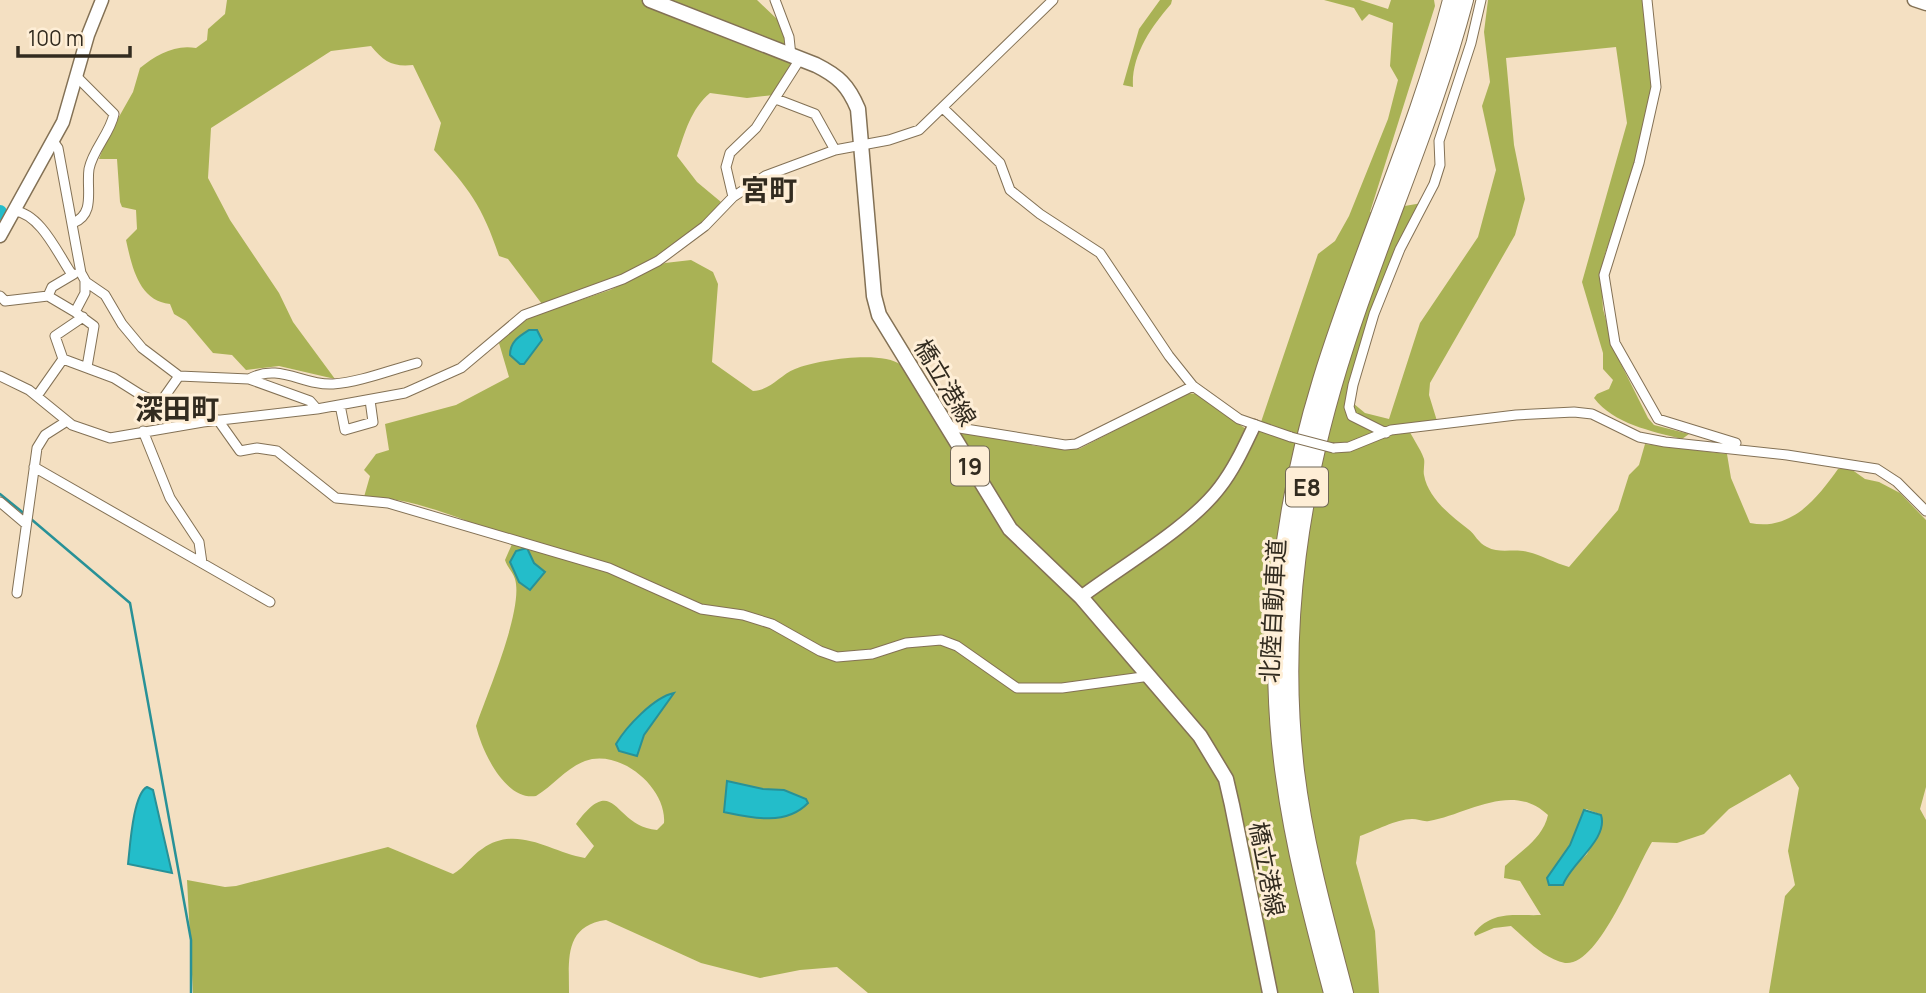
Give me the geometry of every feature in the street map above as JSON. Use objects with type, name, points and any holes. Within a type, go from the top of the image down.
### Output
[{"type":"highway","name":"北陸自動車道","points":[[1332,993],[1300,864],[1284,775],[1277,654],[1282,557],[1298,466],[1321,381],[1417,113],[1451,0]]},
{"type":"highway","name":"北陸自動車道","points":[[1345,993],[1318,884],[1297,774],[1290,642],[1296,554],[1311,469],[1332,386],[1446,67],[1465,0]]},
{"type":"main road","points":[[0,236],[64,122],[88,36],[102,0]]},
{"type":"main road","name":"橋立港線","points":[[650,0],[839,76],[850,90],[858,109],[874,296],[879,315],[1010,529],[1081,597],[1151,676],[1200,736],[1226,779],[1270,993]]},
{"type":"main road","points":[[1914,0],[1926,4]]},
{"type":"main road","points":[[1081,597],[1202,506],[1233,467],[1254,426]]},
{"type":"street","points":[[733,197],[727,175],[727,160],[736,146],[756,128],[776,99],[795,58],[775,0]]},
{"type":"street","points":[[0,376],[37,396],[67,421],[101,437],[116,438],[218,420],[370,400],[425,385],[461,368],[524,315],[574,299],[643,270],[705,226],[733,197],[778,170],[835,150],[889,141],[919,130],[944,109],[1053,0]]},
{"type":"street","points":[[1386,433],[1352,416],[1349,407],[1353,384],[1379,302],[1401,249],[1434,184],[1440,165],[1439,141],[1471,43],[1481,0]]},
{"type":"street","points":[[1647,0],[1656,87],[1639,163],[1604,275],[1615,343],[1658,419],[1736,443]]},
{"type":"street","points":[[73,223],[82,219],[88,208],[89,168],[114,114],[78,78]]},
{"type":"street","points":[[776,99],[815,114],[835,150]]},
{"type":"street","points":[[944,109],[1000,163],[1010,190],[1040,214],[1100,253],[1168,356],[1192,386],[1254,426],[1332,448],[1349,447],[1386,433],[1516,415],[1592,414],[1639,437],[1787,455],[1877,470],[1897,482],[1926,511]]},
{"type":"street","points":[[53,141],[58,148],[85,293],[79,314],[55,336],[63,359]]},
{"type":"street","points":[[14,211],[26,214],[38,225],[71,273],[84,278],[105,295],[122,324],[142,348],[179,376],[249,379],[310,401],[317,409]]},
{"type":"street","points":[[48,296],[52,288],[71,273]]},
{"type":"street","points":[[0,296],[5,301],[48,296],[94,326],[87,367]]},
{"type":"street","points":[[63,359],[87,367],[160,403],[179,376]]},
{"type":"street","points":[[37,396],[63,359]]},
{"type":"street","points":[[249,379],[257,374],[279,372],[333,384],[417,363]]},
{"type":"street","points":[[946,426],[1065,445],[1076,444],[1192,386]]},
{"type":"street","points":[[340,405],[345,430],[378,421],[370,400]]},
{"type":"street","points":[[218,420],[240,451],[257,448],[277,451],[336,498],[388,503],[609,568],[701,609],[743,615],[772,624],[830,655],[854,658],[906,643],[941,640],[957,646],[1017,688],[1062,688],[1151,676]]},
{"type":"street","points":[[17,593],[34,467],[41,439],[67,421]]},
{"type":"street","points":[[143,432],[170,498],[199,542],[202,563]]},
{"type":"street","points":[[34,467],[270,602]]},
{"type":"street","points":[[0,502],[26,524]]},
{"type":"green space","points":[[227,0],[757,0],[778,20],[794,64],[774,95],[747,98],[710,93],[693,114],[677,156],[697,182],[721,202],[703,221],[684,238],[640,266],[592,287],[542,304],[508,259],[499,256],[487,223],[473,198],[434,150],[441,123],[413,65],[389,62],[371,46],[331,51],[211,128],[208,178],[230,220],[279,293],[293,322],[335,379],[279,366],[246,370],[232,355],[213,353],[186,321],[174,314],[170,304],[151,297],[144,290],[134,271],[126,240],[137,229],[136,210],[122,207],[120,202],[117,159],[99,159],[107,138],[133,92],[140,68],[166,52],[196,48],[207,40],[208,29],[225,14]]},
{"type":"green space","points":[[1160,0],[1172,0],[1139,53],[1133,87],[1123,85],[1139,29]]},
{"type":"green space","points":[[1324,0],[1360,0],[1388,9],[1391,0],[1434,0],[1435,6],[1370,212],[1422,203],[1405,231],[1348,399],[1365,413],[1389,419],[1420,323],[1478,237],[1496,170],[1482,106],[1490,82],[1484,32],[1488,0],[1644,0],[1652,88],[1634,169],[1605,254],[1601,274],[1603,309],[1614,350],[1648,418],[1654,425],[1689,434],[1682,439],[1634,425],[1612,414],[1594,398],[1609,389],[1613,380],[1603,369],[1603,353],[1582,282],[1627,123],[1616,47],[1506,58],[1514,145],[1525,199],[1515,235],[1430,383],[1429,395],[1437,421],[1407,425],[1424,459],[1424,475],[1430,491],[1441,506],[1481,543],[1497,550],[1528,552],[1569,567],[1618,510],[1629,475],[1639,465],[1645,444],[1727,454],[1731,478],[1750,523],[1765,524],[1790,518],[1821,492],[1838,469],[1851,469],[1865,479],[1879,482],[1900,493],[1926,520],[1926,787],[1920,809],[1926,820],[1926,993],[1769,993],[1785,896],[1795,885],[1788,851],[1799,788],[1790,774],[1729,809],[1704,834],[1677,843],[1652,842],[1603,933],[1578,960],[1565,963],[1543,953],[1511,926],[1494,928],[1475,936],[1474,933],[1496,917],[1541,915],[1520,881],[1504,878],[1505,866],[1531,843],[1545,823],[1548,815],[1534,805],[1505,800],[1429,821],[1399,821],[1360,836],[1356,863],[1375,931],[1379,993],[868,993],[837,967],[800,970],[760,978],[701,963],[606,920],[592,923],[576,937],[570,957],[569,993],[193,993],[187,880],[225,887],[236,886],[388,847],[453,874],[482,849],[508,839],[534,842],[585,858],[594,846],[576,824],[599,802],[608,801],[643,827],[657,830],[664,823],[663,810],[650,785],[639,774],[613,760],[599,758],[578,764],[536,796],[514,791],[497,772],[489,760],[476,726],[503,652],[514,610],[515,579],[505,560],[512,544],[482,527],[419,505],[379,497],[364,497],[370,476],[364,470],[376,454],[389,450],[385,424],[456,405],[509,377],[499,343],[516,326],[533,316],[610,290],[665,263],[691,260],[713,272],[718,284],[712,362],[753,391],[765,388],[805,366],[849,358],[880,358],[892,360],[906,370],[916,382],[936,419],[1035,446],[1079,449],[1187,393],[1196,394],[1246,429],[1260,425],[1318,254],[1335,241],[1349,216],[1388,119],[1398,80],[1390,66],[1393,23],[1369,14],[1362,21],[1354,8]],"holes":[[[1586,809],[1599,814],[1602,823],[1587,854],[1570,870],[1563,885],[1555,885],[1547,878],[1570,845]]]},
{"type":"water","points":[[529,330],[537,330],[542,340],[524,364],[520,364],[510,355],[510,350],[515,340]]},
{"type":"water","points":[[527,548],[534,563],[545,572],[530,590],[519,582],[510,562],[516,551]]},
{"type":"water","points":[[674,693],[644,735],[637,756],[619,751],[616,744],[633,721],[649,706]]},
{"type":"water","points":[[727,781],[763,789],[784,790],[806,799],[808,803],[790,815],[779,818],[757,818],[724,812]]},
{"type":"water","points":[[147,787],[153,790],[172,873],[128,864],[135,810],[142,792]]},
{"type":"water","points":[[1584,810],[1601,815],[1599,833],[1563,885],[1549,885],[1547,878],[1570,845]]},
{"type":"waterway","points":[[0,494],[26,515]]},
{"type":"waterway","points":[[31,519],[130,603],[191,940],[191,993]]},
{"type":"district","name":"宮町","points":[[769,189]]},
{"type":"district","name":"深田町","points":[[177,408]]}]
